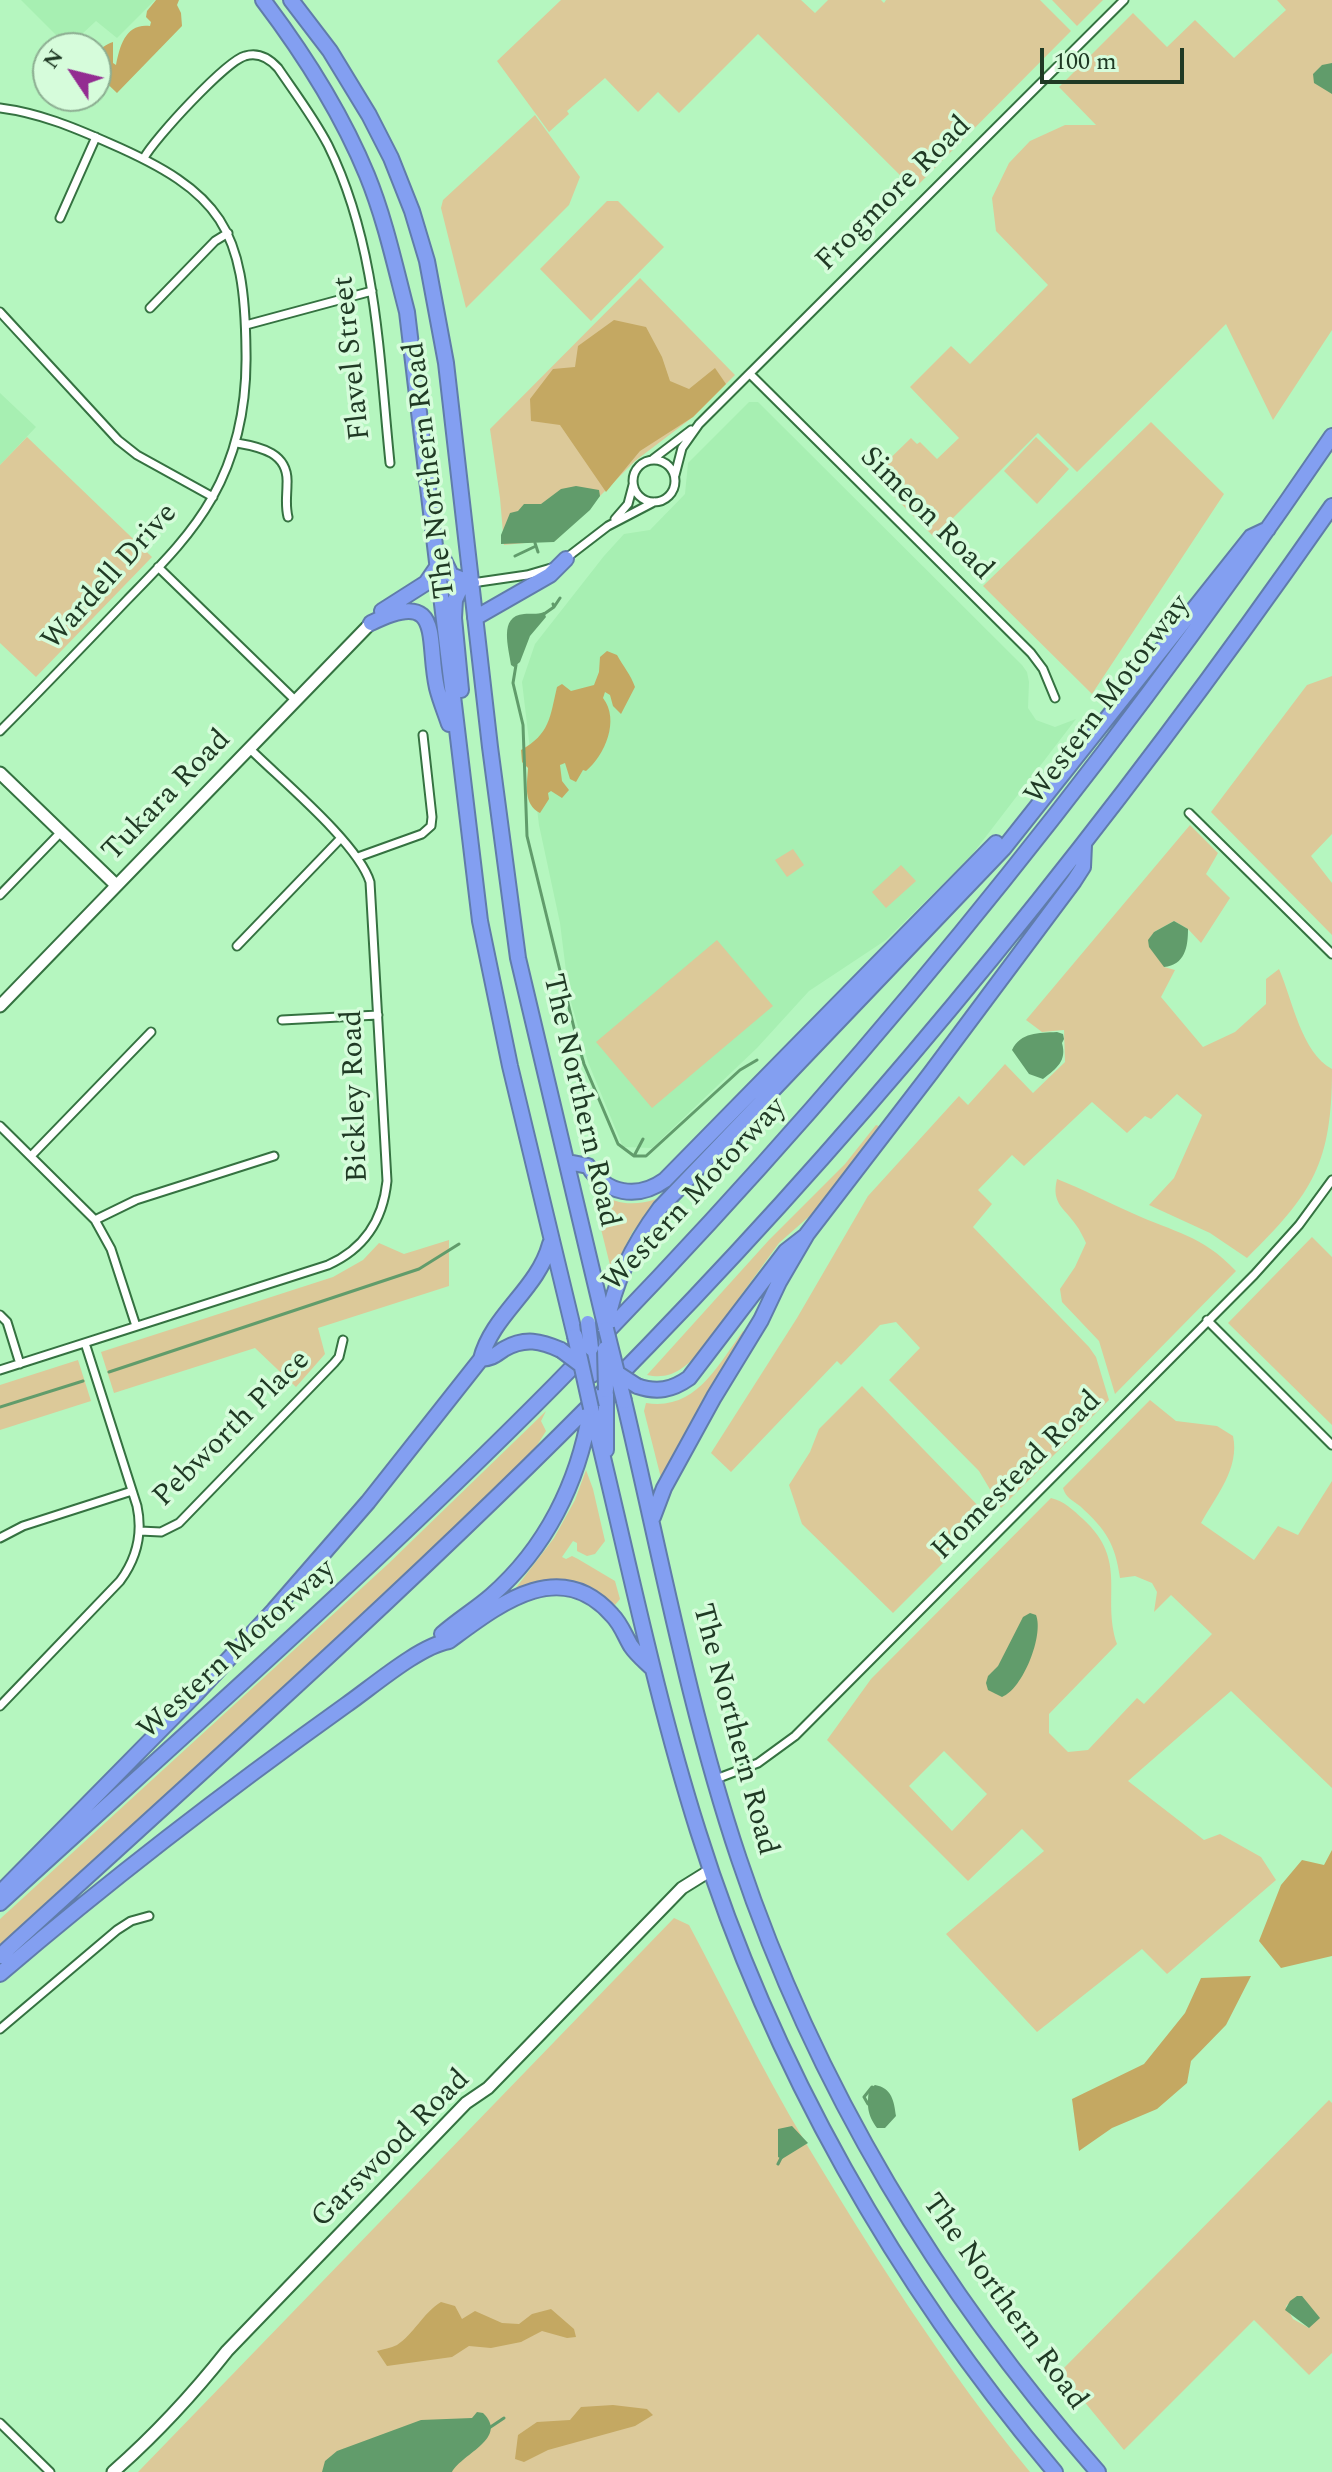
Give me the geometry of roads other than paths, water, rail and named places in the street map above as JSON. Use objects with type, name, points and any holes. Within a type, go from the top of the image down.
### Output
[{"type":"highway","name":"The Northern Road","points":[[263,0],[302,54],[337,113],[363,167],[381,217],[407,312],[480,921],[490,977],[564,1292],[581,1330],[591,1408],[653,1669],[674,1751],[711,1870],[774,2028],[854,2183],[956,2345],[1055,2472]]},
{"type":"highway","name":"The Northern Road","points":[[291,0],[330,51],[391,158],[412,211],[436,298],[518,958],[617,1373],[616,1408],[635,1447],[716,1779],[739,1858],[813,2042],[854,2125],[946,2279],[1032,2394],[1098,2472]]},
{"type":"highway","name":"Western Motorway","points":[[0,1903],[396,1540],[556,1384],[813,1109],[990,899],[1147,697],[1270,528],[1332,436]]},
{"type":"highway","points":[[0,1956],[417,1574],[649,1345],[866,1108],[1002,947],[1084,845],[1244,631],[1332,506]]},
{"type":"highway","points":[[568,1162],[588,1166],[601,1182],[620,1191],[645,1191],[665,1180],[1051,786],[1251,537],[1270,528]]},
{"type":"highway","points":[[432,529],[446,568],[457,579],[472,583]]},
{"type":"highway","points":[[475,618],[550,575],[566,559]]},
{"type":"highway","points":[[371,623],[388,605],[426,583],[437,567]]},
{"type":"highway","points":[[460,754],[462,696],[454,606],[460,589],[472,583]]},
{"type":"highway","points":[[371,623],[403,610],[414,611],[431,627],[437,688],[460,754]]},
{"type":"highway","points":[[606,1390],[606,1329],[613,1296],[630,1253],[660,1208],[970,885],[1043,800],[1051,786]]},
{"type":"highway","points":[[652,1521],[664,1488],[807,1234],[1057,904],[1083,867],[1084,845]]},
{"type":"highway","points":[[596,1285],[581,1330],[591,1348],[617,1373],[637,1386],[663,1390],[672,1388],[689,1378],[786,1251],[807,1234]]},
{"type":"highway","points":[[0,1893],[205,1684],[368,1502],[481,1359],[485,1341],[539,1271],[551,1240]]},
{"type":"highway","points":[[481,1359],[494,1358],[505,1349],[528,1341],[545,1343],[561,1350],[586,1370],[606,1390],[616,1408],[606,1466]]},
{"type":"highway","points":[[586,1370],[591,1348]]},
{"type":"highway","points":[[437,1643],[443,1633],[491,1596],[529,1557],[550,1527],[566,1495],[591,1408]]},
{"type":"highway","points":[[0,1974],[214,1801],[389,1674],[437,1643],[449,1641],[509,1599],[526,1591],[564,1588],[598,1602],[612,1614],[631,1646],[653,1669]]},
{"type":"street","name":"Frogmore Road","points":[[651,460],[699,424],[1124,0]]},
{"type":"street","name":"Flavel Street","points":[[144,158],[155,140],[230,63],[251,55],[269,59],[278,68],[331,152],[362,240],[372,291],[390,463]]},
{"type":"street","name":"Wardell Drive","points":[[0,108],[51,119],[96,137],[167,170],[193,188],[228,233],[241,272],[246,325],[246,391],[237,443],[213,497],[195,526],[158,567],[0,731]]},
{"type":"street","points":[[60,218],[96,137]]},
{"type":"street","points":[[150,308],[215,241],[228,233]]},
{"type":"street","points":[[246,325],[372,291]]},
{"type":"street","points":[[0,312],[118,440],[137,455],[213,497]]},
{"type":"street","name":"Simeon Road","points":[[750,374],[1031,653],[1043,669],[1055,698]]},
{"type":"street","name":"Frogmore Road","points":[[675,475],[682,448],[699,424]]},
{"type":"street","points":[[237,443],[267,449],[281,461],[287,476],[288,517]]},
{"type":"street","points":[[472,583],[534,574],[566,559],[608,526],[628,504],[637,468],[651,460],[666,463],[675,475],[671,494],[608,526]]},
{"type":"street","points":[[633,483],[640,497],[654,502]]},
{"type":"street","points":[[158,567],[295,700]]},
{"type":"street","name":"Tukara Road","points":[[0,1006],[371,623]]},
{"type":"street","points":[[358,857],[422,834],[431,826],[423,735]]},
{"type":"street","name":"Bickley Road","points":[[0,1370],[328,1265],[347,1255],[369,1234],[383,1206],[387,1181],[371,891],[366,871],[341,838],[249,748]]},
{"type":"street","points":[[0,773],[116,885]]},
{"type":"street","points":[[1189,813],[1332,954]]},
{"type":"street","points":[[0,895],[61,832]]},
{"type":"street","points":[[237,946],[341,838]]},
{"type":"street","points":[[282,1020],[378,1015]]},
{"type":"street","points":[[31,1156],[151,1032]]},
{"type":"street","points":[[0,1126],[95,1220],[111,1249],[136,1326]]},
{"type":"street","points":[[95,1220],[136,1200],[274,1156]]},
{"type":"street","name":"Homestead Road","points":[[716,1779],[758,1763],[795,1736],[1283,1243],[1332,1180]]},
{"type":"street","points":[[0,1315],[7,1322],[20,1364]]},
{"type":"street","points":[[1207,1320],[1332,1445]]},
{"type":"street","name":"Pebworth Place","points":[[140,1531],[165,1531],[179,1523],[334,1363],[339,1357],[343,1340]]},
{"type":"street","points":[[0,1706],[120,1581],[134,1559],[140,1531],[132,1491],[85,1343]]},
{"type":"street","points":[[0,1538],[23,1526],[132,1491]]},
{"type":"street","name":"Garswood Road","points":[[113,2472],[137,2451],[227,2351],[466,2103],[488,2088],[682,1888],[711,1870]]},
{"type":"street","points":[[0,2029],[117,1930],[131,1921],[149,1916]]},
{"type":"street","points":[[0,2423],[50,2472]]},
{"type":"waterway","points":[[535,543],[538,552]]},
{"type":"waterway","points":[[515,556],[536,546]]},
{"type":"waterway","points":[[554,607],[560,598]]},
{"type":"waterway","points":[[544,614],[554,607],[553,604]]},
{"type":"waterway","points":[[516,665],[513,683],[523,725],[527,836],[584,1064],[618,1144],[634,1156],[646,1156],[740,1070],[757,1060]]},
{"type":"waterway","points":[[634,1156],[643,1139]]},
{"type":"waterway","points":[[109,1372],[419,1269],[459,1244]]},
{"type":"waterway","points":[[0,1407],[83,1381]]},
{"type":"waterway","points":[[868,2104],[864,2097],[872,2087]]},
{"type":"waterway","points":[[778,2164],[782,2156]]},
{"type":"waterway","points":[[489,2428],[504,2418]]}]
